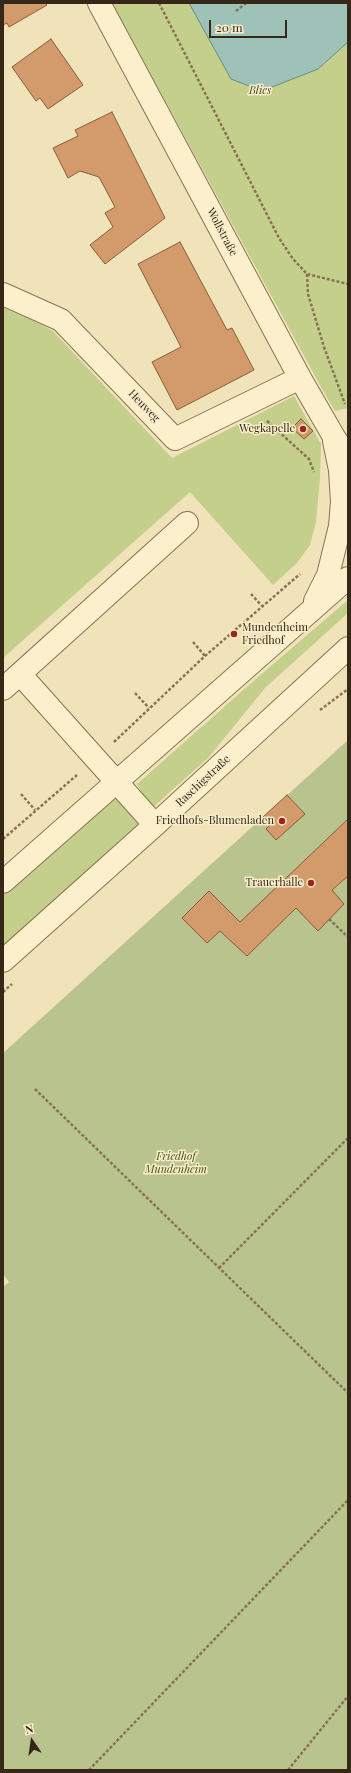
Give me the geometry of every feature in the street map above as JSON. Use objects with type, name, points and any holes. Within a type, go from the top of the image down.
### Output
[{"type":"street","name":"Wollstraße","points":[[99,3],[300,378],[341,442],[348,458]]},
{"type":"street","name":"Heuweg","points":[[3,294],[61,320],[175,438],[300,378]]},
{"type":"street","points":[[309,613],[328,575],[340,526],[342,502],[340,470],[341,442]]},
{"type":"street","points":[[3,690],[187,523]]},
{"type":"street","points":[[3,882],[348,578]]},
{"type":"street","name":"Raschigstraße","points":[[3,961],[155,825],[348,648]]},
{"type":"street","points":[[20,674],[155,825]]},
{"type":"path","points":[[159,3],[279,238],[293,259],[307,274],[348,284]]},
{"type":"path","points":[[236,11],[246,3]]},
{"type":"path","points":[[307,274],[308,294],[324,347],[347,408]]},
{"type":"path","points":[[247,403],[309,459],[316,479]]},
{"type":"path","points":[[3,839],[96,759],[205,656],[303,570]]},
{"type":"path","points":[[251,594],[262,606]]},
{"type":"path","points":[[193,642],[205,656]]},
{"type":"path","points":[[135,693],[149,708]]},
{"type":"path","points":[[21,794],[35,810]]},
{"type":"path","points":[[329,919],[348,937]]},
{"type":"path","points":[[35,1089],[348,1393]]},
{"type":"path","points":[[219,1268],[348,1138]]},
{"type":"path","points":[[88,1770],[348,1500]]},
{"type":"path","points":[[288,1770],[348,1696]]},
{"type":"green space","name":"Blies","points":[[112,3],[348,3],[348,408],[335,411],[322,389]]},
{"type":"green space","points":[[3,304],[53,331],[172,458],[294,396],[321,444],[316,522],[310,545],[297,563],[273,585],[190,492],[3,658]]},
{"type":"green space","points":[[348,600],[348,613],[265,688],[209,757],[150,810],[137,784]]},
{"type":"green space","name":"Friedhof Mundenheim","points":[[348,740],[348,1770],[3,1770],[3,1287],[9,1282],[3,1274],[3,1053]]},
{"type":"green space","points":[[116,782],[155,825],[3,961],[3,882]]},
{"type":"water","points":[[189,3],[348,3],[348,42],[318,69],[262,91],[231,79]]},
{"type":"building","points":[[3,3],[45,3],[47,5],[9,27],[7,23],[3,25]]},
{"type":"building","points":[[51,39],[83,85],[48,109],[40,98],[36,101],[12,67]]},
{"type":"building","points":[[112,112],[165,218],[105,264],[90,245],[113,227],[105,213],[115,207],[99,177],[80,171],[68,178],[53,148],[78,136],[75,130]]},
{"type":"building","points":[[180,242],[227,330],[232,328],[254,370],[177,410],[152,362],[181,347],[138,264]]},
{"type":"building","name":"Wegkapelle","points":[[301,419],[313,431],[304,439],[292,428]]},
{"type":"building","name":"Friedhofs-Blumenladen","points":[[287,795],[305,814],[276,840],[266,829],[270,825],[263,817]]},
{"type":"building","name":"Trauerhalle","points":[[348,819],[348,876],[332,890],[344,904],[318,931],[296,908],[247,956],[220,931],[207,943],[182,918],[209,891],[240,922]]},
{"type":"place","name":"Wegkapelle","points":[[303,429]]},
{"type":"place","name":"Mundenheim Friedhof","points":[[234,634]]},
{"type":"place","name":"Friedhofs-Blumenladen","points":[[282,821]]},
{"type":"place","name":"Trauerhalle","points":[[311,883]]}]
